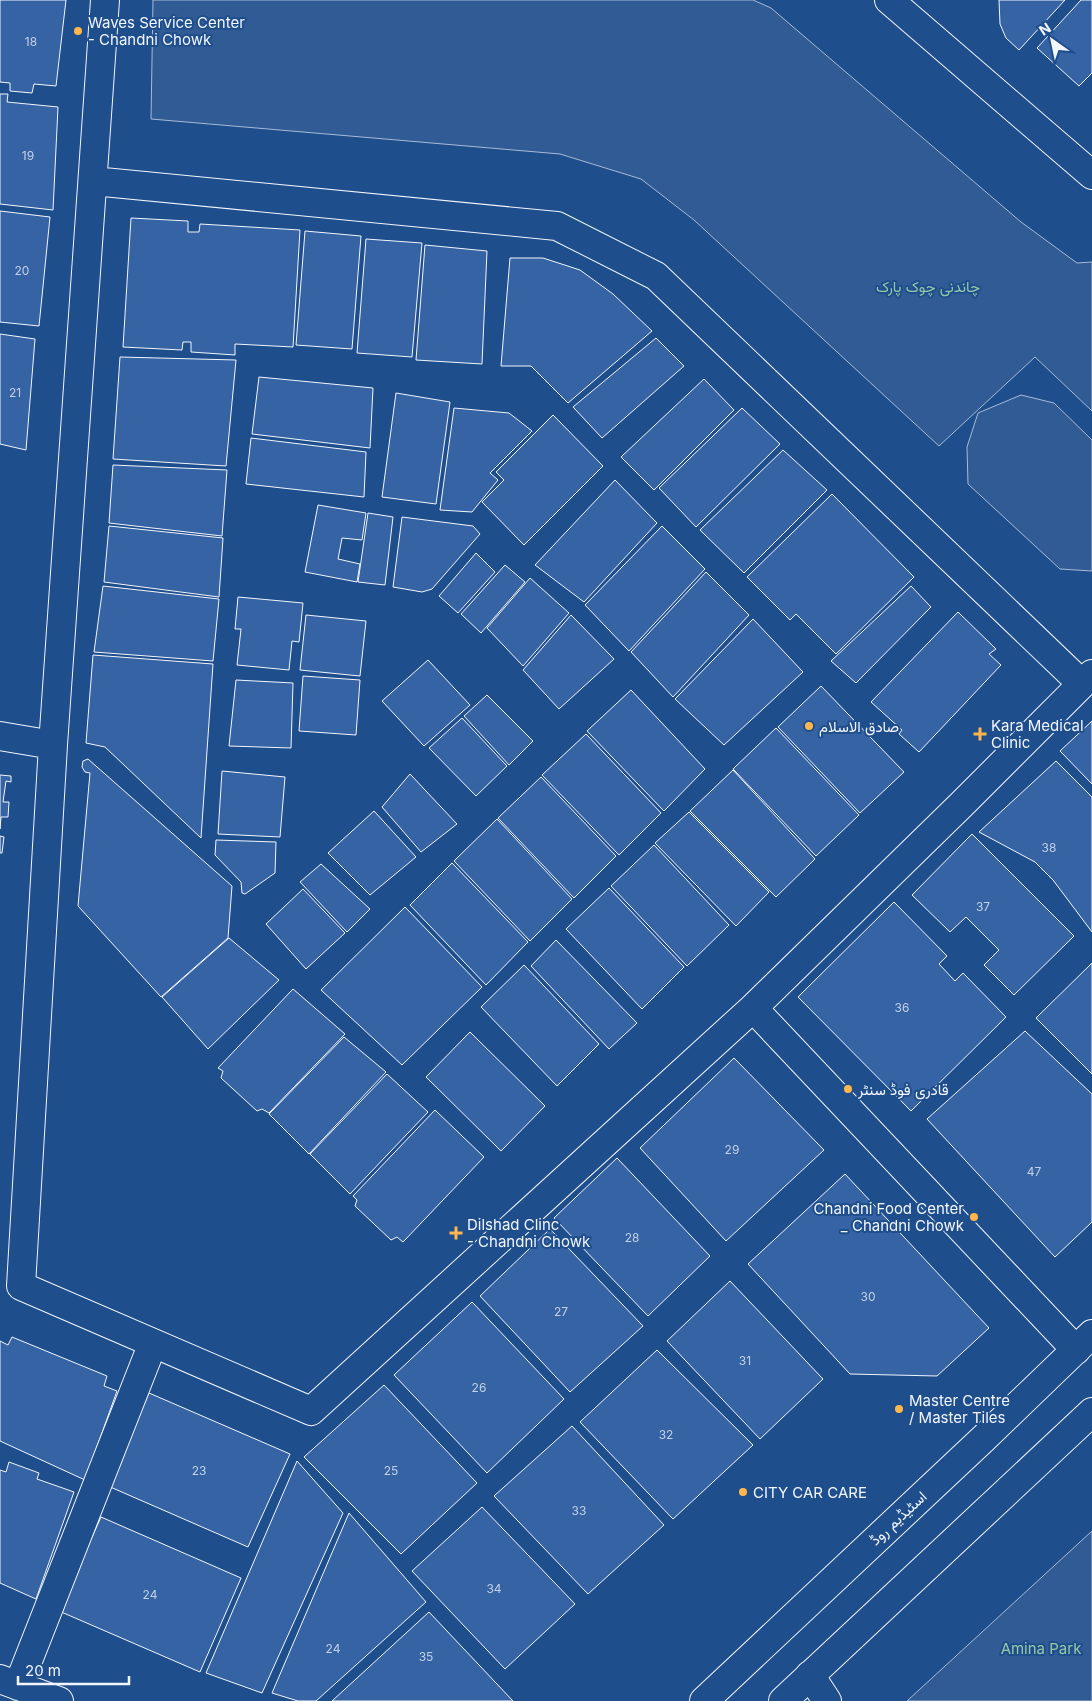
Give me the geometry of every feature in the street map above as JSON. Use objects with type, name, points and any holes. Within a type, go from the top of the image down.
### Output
[{"type":"street","points":[[93,180],[557,226],[656,276],[1087,679],[753,1008],[311,1411],[21,1286],[53,745],[105,0]]},
{"type":"street","points":[[889,0],[1092,175]]},
{"type":"street","points":[[0,736],[53,745]]},
{"type":"street","points":[[753,1008],[1084,1342]]},
{"type":"street","name":"اسٹیڈیم روڈ","points":[[704,1701],[1084,1342]]},
{"type":"street","points":[[59,1701],[9,1682],[153,1343]]},
{"type":"street","points":[[783,1701],[1092,1412]]},
{"type":"street","points":[[810,1675],[827,1701]]},
{"type":"shaded area","name":"چاندنی چوک پارک","points":[[153,0],[753,0],[771,8],[1021,222],[1077,263],[1092,262],[1092,411],[1035,357],[939,446],[694,220],[641,179],[560,154],[151,119]]},
{"type":"shaded area","points":[[1021,395],[1054,403],[1092,440],[1092,571],[1060,569],[968,484],[967,447],[978,413]]},
{"type":"shaded area","name":"Amina Park","points":[[1092,1531],[1092,1701],[907,1701]]},
{"type":"building","points":[[0,0],[66,0],[56,86],[34,84],[32,93],[10,91],[10,83],[0,82]]},
{"type":"building","points":[[999,0],[1065,0],[1019,50],[1006,38],[1000,24]]},
{"type":"building","points":[[1081,0],[1092,0],[1092,73],[1079,86],[1037,48]]},
{"type":"building","points":[[0,94],[8,94],[7,102],[58,107],[53,210],[0,204]]},
{"type":"building","points":[[0,211],[50,217],[39,326],[0,322]]},
{"type":"building","points":[[131,218],[188,221],[188,232],[199,232],[200,224],[300,230],[293,347],[235,344],[235,355],[191,352],[191,342],[183,342],[182,350],[123,347]]},
{"type":"building","points":[[305,231],[361,236],[352,349],[296,345]]},
{"type":"building","points":[[366,239],[422,243],[412,357],[357,353]]},
{"type":"building","points":[[425,245],[487,251],[482,364],[416,360]]},
{"type":"building","points":[[510,258],[543,258],[580,270],[613,294],[652,331],[568,403],[531,366],[501,366]]},
{"type":"building","points":[[0,334],[35,339],[26,450],[0,444]]},
{"type":"building","points":[[656,338],[684,366],[602,438],[573,407]]},
{"type":"building","points":[[120,357],[236,360],[226,466],[113,459]]},
{"type":"building","points":[[259,377],[373,388],[370,448],[252,434]]},
{"type":"building","points":[[704,379],[734,410],[654,490],[621,457]]},
{"type":"building","points":[[396,393],[450,402],[436,504],[382,497]]},
{"type":"building","points":[[454,408],[509,413],[532,431],[490,473],[498,480],[472,512],[440,510]]},
{"type":"building","points":[[742,408],[780,444],[696,527],[659,488]]},
{"type":"building","points":[[553,415],[603,466],[524,545],[482,502],[504,480],[496,472]]},
{"type":"building","points":[[251,438],[366,452],[364,497],[246,484]]},
{"type":"building","points":[[783,450],[827,490],[744,573],[700,530]]},
{"type":"building","points":[[113,465],[227,470],[222,536],[109,523]]},
{"type":"building","points":[[615,480],[657,523],[584,602],[535,565]]},
{"type":"building","points":[[832,494],[914,577],[836,654],[796,614],[790,620],[747,577]]},
{"type":"building","points":[[318,505],[366,513],[362,540],[342,538],[338,559],[360,564],[357,582],[305,572]]},
{"type":"building","points":[[368,513],[393,517],[385,585],[358,582]]},
{"type":"building","points":[[402,517],[473,526],[480,534],[432,589],[422,592],[393,587]]},
{"type":"building","points":[[109,526],[223,538],[219,597],[104,582]]},
{"type":"building","points":[[662,526],[705,569],[629,651],[585,605]]},
{"type":"building","points":[[476,553],[495,572],[458,613],[439,596]]},
{"type":"building","points":[[505,565],[525,582],[481,633],[461,614]]},
{"type":"building","points":[[706,572],[749,615],[673,697],[631,652]]},
{"type":"building","points":[[530,578],[569,613],[523,666],[487,628]]},
{"type":"building","points":[[103,586],[219,599],[213,661],[94,652]]},
{"type":"building","points":[[911,586],[931,607],[856,683],[831,661]]},
{"type":"building","points":[[238,597],[303,603],[299,642],[292,641],[289,670],[237,665],[241,629],[235,629]]},
{"type":"building","points":[[958,612],[996,649],[989,654],[1001,665],[919,752],[899,734],[902,730],[871,702]]},
{"type":"building","points":[[306,615],[366,621],[360,676],[300,670]]},
{"type":"building","points":[[571,615],[614,659],[559,709],[523,670]]},
{"type":"building","points":[[753,619],[803,672],[724,745],[675,699]]},
{"type":"building","points":[[93,655],[213,664],[201,838],[105,747],[86,743]]},
{"type":"building","points":[[428,660],[470,705],[424,746],[382,701]]},
{"type":"building","points":[[303,676],[360,680],[356,735],[299,731]]},
{"type":"building","points":[[236,680],[293,683],[291,748],[229,746]]},
{"type":"building","points":[[821,686],[904,772],[860,813],[778,727]]},
{"type":"building","points":[[631,690],[705,769],[664,811],[587,731]]},
{"type":"building","points":[[487,695],[533,741],[509,765],[464,716]]},
{"type":"building","points":[[462,718],[507,766],[476,796],[429,748]]},
{"type":"building","points":[[1092,721],[1092,784],[1060,751]]},
{"type":"building","points":[[776,728],[859,815],[816,856],[733,769]]},
{"type":"building","points":[[586,734],[661,813],[619,855],[542,775]]},
{"type":"building","points":[[88,759],[232,886],[228,938],[161,997],[78,906],[90,773],[85,772],[82,767],[83,761]]},
{"type":"building","points":[[1056,761],[1092,797],[1092,932],[1053,880],[1035,862],[979,832]]},
{"type":"building","points":[[733,770],[815,859],[776,897],[690,811]]},
{"type":"building","points":[[222,771],[285,777],[280,837],[218,834]]},
{"type":"building","points":[[410,774],[457,824],[421,852],[382,807]]},
{"type":"building","points":[[0,775],[11,776],[11,782],[6,781],[3,802],[9,802],[8,817],[1,817],[0,829]]},
{"type":"building","points":[[541,777],[616,856],[574,898],[498,818]]},
{"type":"building","points":[[374,811],[416,857],[370,895],[328,853]]},
{"type":"building","points":[[689,812],[769,892],[736,926],[655,843]]},
{"type":"building","points":[[497,819],[572,899],[530,941],[454,861]]},
{"type":"building","points":[[972,834],[1074,936],[1014,995],[984,965],[999,950],[966,917],[950,932],[912,895]]},
{"type":"building","points":[[0,836],[4,837],[2,853],[0,853]]},
{"type":"building","points":[[216,840],[276,842],[275,873],[245,894],[242,893],[241,882],[215,855]]},
{"type":"building","points":[[654,845],[729,925],[687,966],[611,886]]},
{"type":"building","points":[[452,863],[528,942],[486,985],[410,905]]},
{"type":"building","points":[[321,864],[370,909],[347,932],[300,882]]},
{"type":"building","points":[[609,888],[684,967],[642,1009],[566,929]]},
{"type":"building","points":[[303,889],[345,933],[306,969],[266,924]]},
{"type":"building","points":[[894,902],[947,956],[939,964],[955,981],[963,973],[1006,1017],[911,1111],[798,997]]},
{"type":"building","points":[[405,907],[482,987],[402,1065],[321,990]]},
{"type":"building","points":[[229,938],[279,980],[208,1049],[162,997]]},
{"type":"building","points":[[556,940],[637,1023],[609,1049],[531,966]]},
{"type":"building","points":[[1092,963],[1092,1074],[1036,1018]]},
{"type":"building","points":[[524,965],[599,1044],[557,1086],[481,1007]]},
{"type":"building","points":[[293,989],[345,1034],[269,1113],[262,1109],[257,1111],[221,1078],[223,1071],[218,1068]]},
{"type":"building","points":[[1025,1031],[1092,1094],[1092,1222],[1055,1257],[927,1119]]},
{"type":"building","points":[[470,1032],[545,1106],[501,1151],[426,1077]]},
{"type":"building","points":[[344,1037],[386,1072],[309,1154],[269,1114]]},
{"type":"building","points":[[734,1058],[824,1150],[726,1241],[640,1148]]},
{"type":"building","points":[[387,1074],[428,1112],[350,1194],[310,1154]]},
{"type":"building","points":[[435,1110],[484,1157],[403,1242],[397,1237],[391,1240],[355,1206],[357,1200],[353,1196]]},
{"type":"building","points":[[617,1158],[710,1256],[648,1316],[554,1218]]},
{"type":"building","points":[[845,1174],[989,1328],[937,1376],[850,1374],[748,1264]]},
{"type":"building","points":[[550,1229],[643,1326],[570,1392],[480,1296]]},
{"type":"building","points":[[730,1281],[823,1379],[760,1439],[667,1341]]},
{"type":"building","points":[[472,1302],[564,1399],[487,1473],[394,1375]]},
{"type":"building","points":[[12,1337],[107,1376],[104,1386],[117,1391],[85,1480],[0,1441],[0,1341],[8,1345]]},
{"type":"building","points":[[657,1350],[753,1445],[673,1519],[580,1422]]},
{"type":"building","points":[[384,1385],[477,1483],[401,1554],[304,1457]]},
{"type":"building","points":[[149,1393],[290,1454],[248,1547],[108,1486]]},
{"type":"building","points":[[572,1426],[664,1525],[588,1594],[494,1496]]},
{"type":"building","points":[[297,1461],[343,1513],[262,1693],[206,1673]]},
{"type":"building","points":[[9,1462],[39,1473],[37,1479],[74,1492],[36,1599],[0,1583],[0,1470],[6,1472]]},
{"type":"building","points":[[482,1507],[575,1604],[505,1669],[412,1571]]},
{"type":"building","points":[[349,1513],[426,1602],[316,1701],[298,1701],[272,1693]]},
{"type":"building","points":[[101,1517],[241,1578],[200,1672],[59,1611]]},
{"type":"building","points":[[429,1612],[513,1701],[332,1701]]},
{"type":"place","name":"Waves Service Center - Chandni Chowk","points":[[78,31]]},
{"type":"place","name":"صادق الاسلام","points":[[809,726]]},
{"type":"place","name":"Kara Medical Clinic","points":[[980,734]]},
{"type":"place","name":"قادری فوڈ سنٹر","points":[[848,1089]]},
{"type":"place","name":"Chandni Food Center _ Chandni Chowk","points":[[974,1217]]},
{"type":"place","name":"Dilshad Clinc - Chandni Chowk","points":[[456,1233]]},
{"type":"place","name":"Master Centre / Master Tiles","points":[[899,1409]]},
{"type":"place","name":"CITY CAR CARE","points":[[743,1492]]}]
